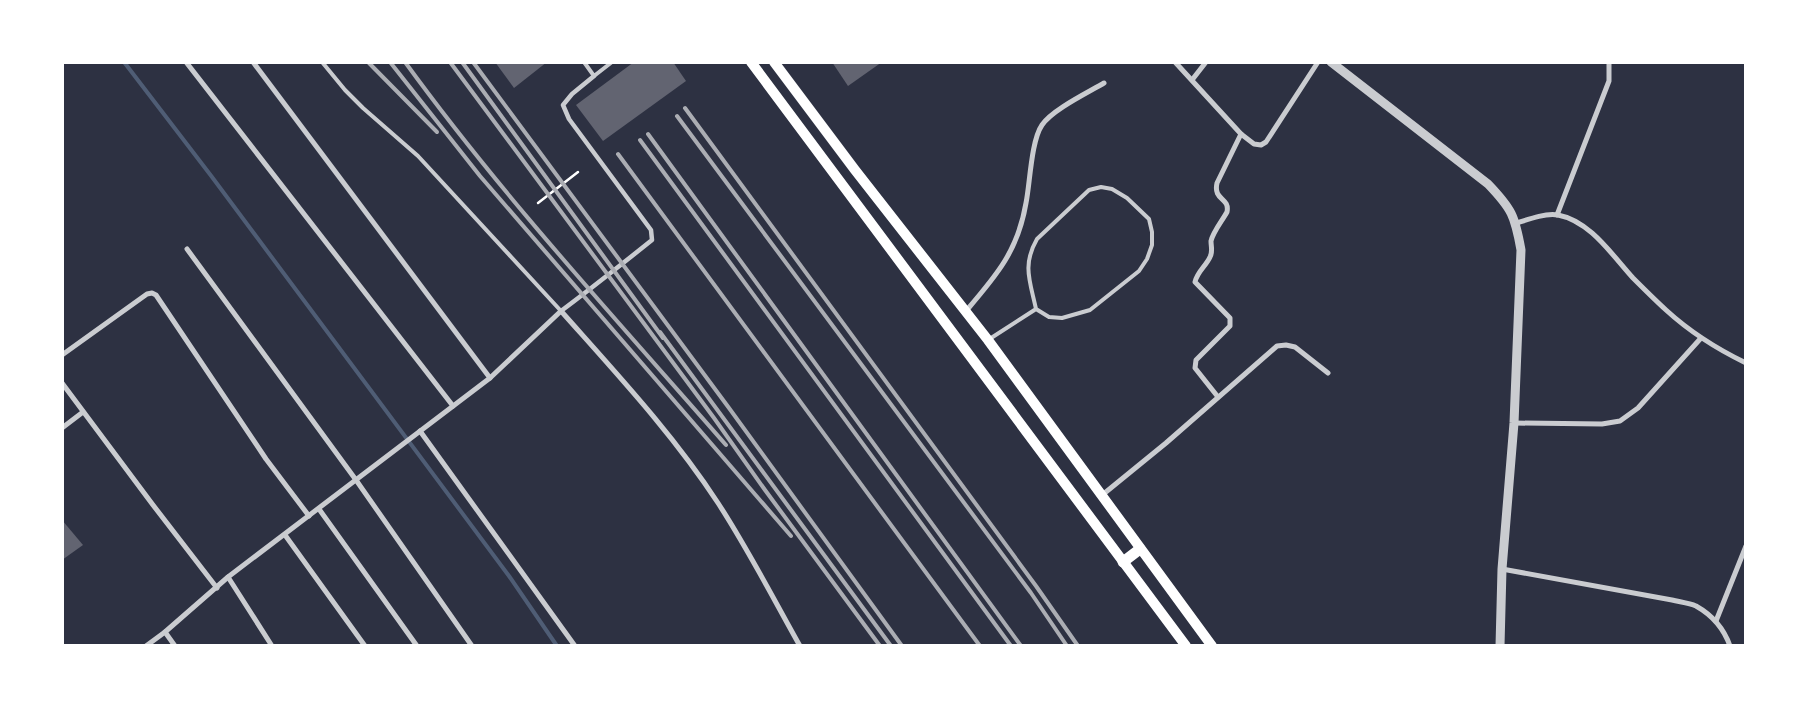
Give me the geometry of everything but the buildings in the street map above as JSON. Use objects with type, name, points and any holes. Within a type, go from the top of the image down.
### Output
[{"type":"main road","points":[[751,62],[1186,646]]},
{"type":"main road","points":[[774,62],[855,170],[988,340],[1212,646]]},
{"type":"main road","points":[[1123,562],[1140,549]]},
{"type":"street","points":[[186,62],[453,406]]},
{"type":"street","points":[[254,62],[490,378]]},
{"type":"street","points":[[1175,62],[1241,134],[1254,144],[1261,145],[1266,142],[1318,62]]},
{"type":"street","points":[[1192,80],[1206,62]]},
{"type":"street","points":[[1332,62],[1488,184],[1507,204],[1517,223],[1521,250],[1514,423],[1502,569],[1500,646]]},
{"type":"street","points":[[1557,215],[1609,81],[1609,62]]},
{"type":"street","points":[[146,646],[165,632],[228,577],[490,378],[561,311],[609,276],[652,240],[651,230],[569,119],[564,105],[572,94],[594,76]]},
{"type":"street","points":[[966,311],[995,276],[1010,254],[1020,231],[1036,139],[1041,126],[1050,116],[1104,82]]},
{"type":"street","points":[[1218,397],[1196,368],[1195,363],[1230,326],[1231,322],[1230,318],[1195,282],[1209,259],[1212,252],[1211,242],[1213,236],[1227,212],[1226,203],[1218,196],[1215,190],[1217,182],[1241,134]]},
{"type":"street","points":[[1517,223],[1539,216],[1557,215],[1579,223],[1601,242],[1634,279],[1666,310],[1701,338],[1723,352],[1746,363]]},
{"type":"street","points":[[187,249],[356,480],[472,646]]},
{"type":"street","points":[[62,355],[147,294],[152,293],[156,295],[266,459],[309,516]]},
{"type":"street","points":[[561,311],[649,410],[717,501],[744,545],[800,646]]},
{"type":"street","points":[[1514,423],[1602,424],[1620,420],[1638,408],[1701,338]]},
{"type":"street","points":[[1101,496],[1166,443],[1277,346],[1286,344],[1295,347],[1328,373]]},
{"type":"street","points":[[62,383],[217,588]]},
{"type":"street","points":[[62,428],[83,412]]},
{"type":"street","points":[[420,431],[575,646]]},
{"type":"street","points":[[319,509],[417,646]]},
{"type":"street","points":[[285,535],[365,646]]},
{"type":"street","points":[[1716,621],[1746,546]]},
{"type":"street","points":[[1502,569],[1672,600],[1695,606],[1716,621],[1730,646]]},
{"type":"street","points":[[228,577],[272,646]]},
{"type":"street","points":[[165,632],[175,646]]},
{"type":"lane","points":[[322,62],[350,96],[418,156],[561,311]]},
{"type":"lane","points":[[584,62],[594,76],[612,62]]},
{"type":"lane","points":[[1101,187],[1112,189],[1127,198],[1148,219],[1152,232],[1152,245],[1147,259],[1139,271],[1090,310],[1062,318],[1049,317],[1036,309],[1028,275],[1028,261],[1031,250],[1037,239],[1089,190],[1101,187]]},
{"type":"lane","points":[[988,340],[1036,309]]},
{"type":"path","points":[[538,203],[578,172]]},
{"type":"waterway","points":[[124,62],[509,576],[557,646]]},
{"type":"railway","points":[[368,62],[437,132]]},
{"type":"railway","points":[[390,62],[480,176],[791,536]]},
{"type":"railway","points":[[405,62],[442,112],[521,210],[726,445]]},
{"type":"railway","points":[[450,62],[714,418],[880,646]]},
{"type":"railway","points":[[462,62],[663,338]]},
{"type":"railway","points":[[473,62],[902,646]]},
{"type":"railway","points":[[685,108],[1078,646]]},
{"type":"railway","points":[[677,116],[1031,593],[1067,646]]},
{"type":"railway","points":[[648,134],[1021,646]]},
{"type":"railway","points":[[640,140],[1011,646]]},
{"type":"railway","points":[[618,154],[980,646]]},
{"type":"railway","points":[[660,332],[891,646]]}]
